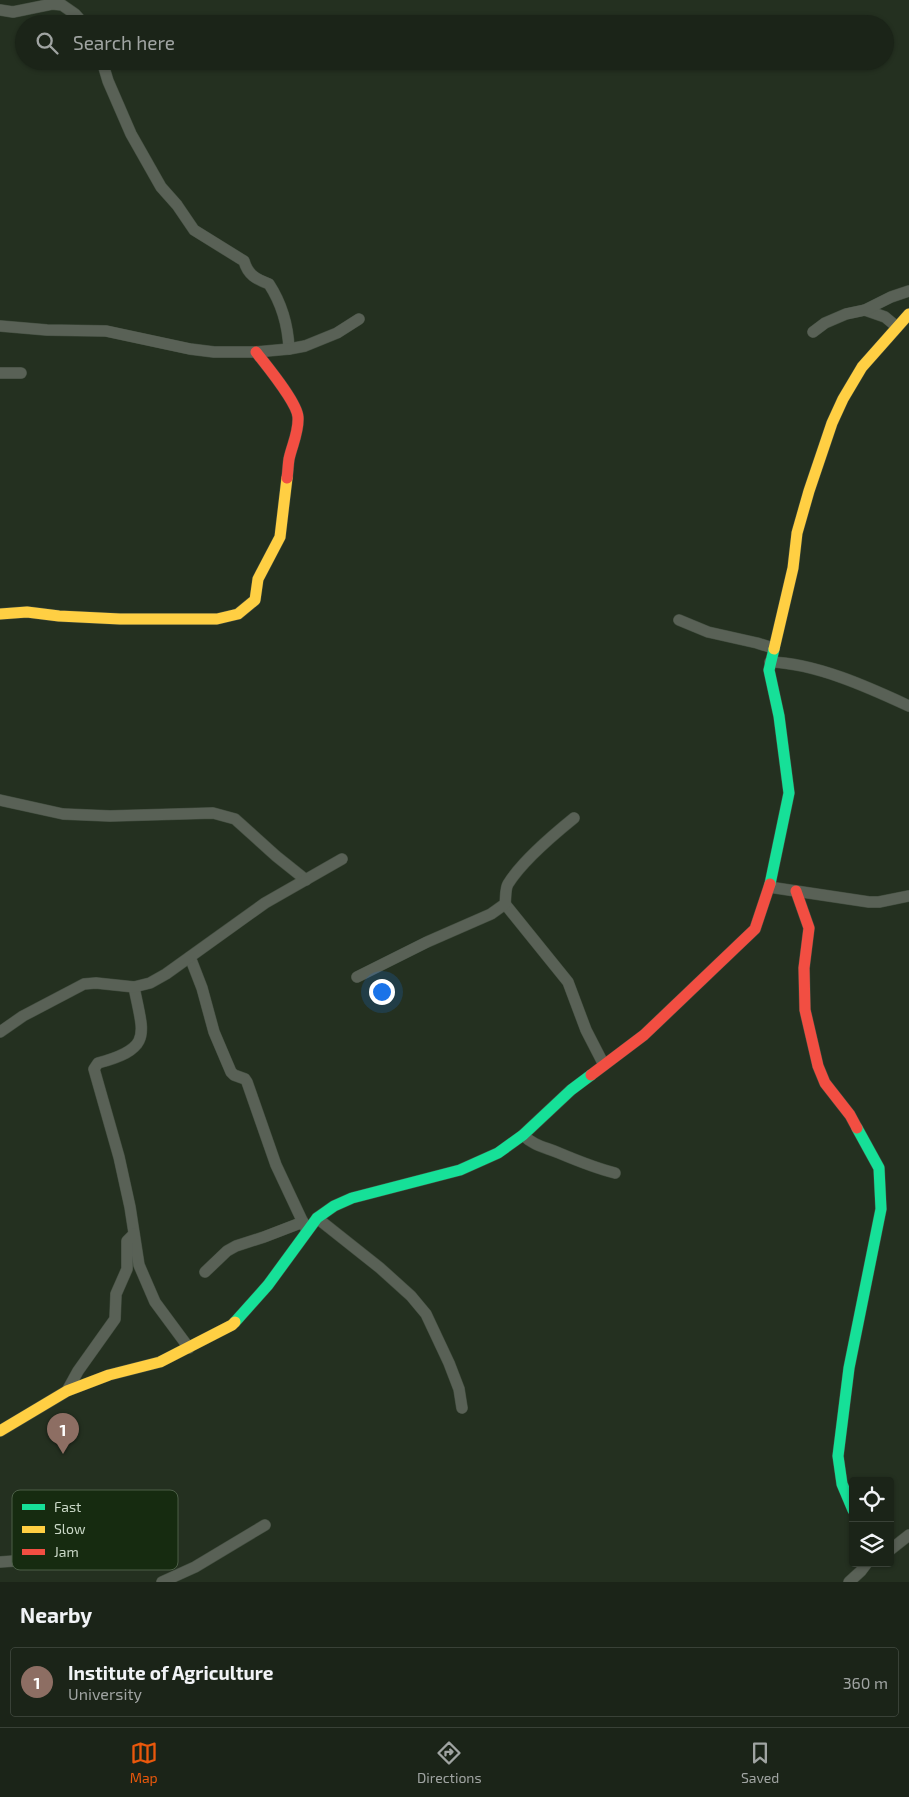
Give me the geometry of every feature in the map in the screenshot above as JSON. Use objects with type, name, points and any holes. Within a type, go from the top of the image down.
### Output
[{"type":"street","points":[[0,10],[13,12],[52,4],[62,5],[76,15]]},
{"type":"street","points":[[105,70],[131,134],[161,187],[177,205],[194,230],[244,261],[247,272],[269,284],[284,314],[290,350]]},
{"type":"street","points":[[813,332],[825,323],[846,314],[865,310],[891,297],[909,291]]},
{"type":"street","points":[[865,310],[885,317],[898,326]]},
{"type":"street","points":[[0,1431],[67,1391],[109,1375],[160,1362],[232,1324],[268,1285],[305,1227],[334,1206],[352,1198],[460,1170],[498,1153],[523,1135],[571,1090],[644,1035],[755,929],[769,888],[789,793],[779,716],[769,675],[770,662],[793,568],[800,524],[808,491],[832,423],[843,399],[862,367],[909,314]]},
{"type":"street","points":[[0,326],[47,330],[106,331],[190,349],[214,352],[256,352],[290,350],[318,342],[359,319]]},
{"type":"street","points":[[0,614],[27,612],[59,616],[120,619],[217,619],[238,614],[255,600],[258,579],[280,537],[289,460],[298,428],[297,412],[292,402],[256,352]]},
{"type":"street","points":[[0,373],[21,373]]},
{"type":"street","points":[[679,620],[708,632],[773,648]]},
{"type":"street","points":[[770,662],[794,664],[833,675],[909,706]]},
{"type":"street","points":[[0,800],[63,814],[110,816],[213,812],[235,819],[306,880]]},
{"type":"street","points":[[574,818],[548,840],[519,871],[507,886],[505,904],[568,982],[586,1030],[604,1065]]},
{"type":"street","points":[[0,1032],[23,1016],[84,984],[96,983],[134,987],[150,983],[265,903],[342,859]]},
{"type":"street","points":[[769,888],[869,902],[880,902],[909,896]]},
{"type":"street","points":[[796,891],[809,928],[804,968],[805,1010],[818,1066],[825,1083],[850,1115],[872,1153],[879,1168],[880,1178],[881,1209],[849,1368],[838,1456],[838,1467],[843,1488],[849,1501]]},
{"type":"street","points":[[357,977],[427,942],[490,914],[505,904]]},
{"type":"street","points":[[190,957],[202,988],[214,1032],[231,1072],[247,1082],[276,1165],[305,1227]]},
{"type":"street","points":[[134,987],[143,1031],[141,1040],[132,1049],[117,1058],[98,1063],[94,1069],[119,1157],[130,1207],[139,1265],[155,1302],[189,1348]]},
{"type":"street","points":[[523,1135],[544,1148],[593,1168],[615,1173]]},
{"type":"street","points":[[317,1218],[380,1268],[411,1296],[426,1314],[460,1388],[462,1408]]},
{"type":"street","points":[[205,1272],[227,1251],[236,1246],[305,1227]]},
{"type":"street","points":[[67,1391],[78,1371],[115,1319],[116,1294],[127,1269],[127,1242],[134,1234]]},
{"type":"street","points":[[162,1582],[195,1567],[265,1525]]},
{"type":"street","points":[[894,1547],[909,1535]]},
{"type":"street","points":[[849,1582],[865,1567]]},
{"type":"traffic: fast","points":[[770,884],[789,793],[779,716],[769,670],[774,649]]},
{"type":"traffic: fast","points":[[235,1322],[268,1285],[317,1218],[334,1206],[352,1198],[460,1170],[498,1153],[523,1135],[571,1090],[591,1075]]},
{"type":"traffic: fast","points":[[849,1501],[842,1484],[838,1456],[849,1368],[881,1209],[879,1168],[857,1128]]},
{"type":"traffic: slow","points":[[774,649],[793,568],[797,533],[832,423],[843,399],[862,367],[909,314]]},
{"type":"traffic: slow","points":[[0,614],[27,612],[59,616],[120,619],[217,619],[238,614],[255,600],[258,579],[280,537],[287,478]]},
{"type":"traffic: slow","points":[[0,1431],[67,1391],[109,1375],[160,1362],[235,1322]]},
{"type":"traffic: jam","points":[[256,352],[287,393],[298,417],[287,478]]},
{"type":"traffic: jam","points":[[591,1075],[644,1035],[755,929],[770,884]]},
{"type":"traffic: jam","points":[[796,891],[809,928],[804,968],[805,1010],[818,1066],[825,1083],[850,1115],[857,1128]]},
{"type":"place","name":"Institute of Agriculture","points":[[63,1454]]}]
